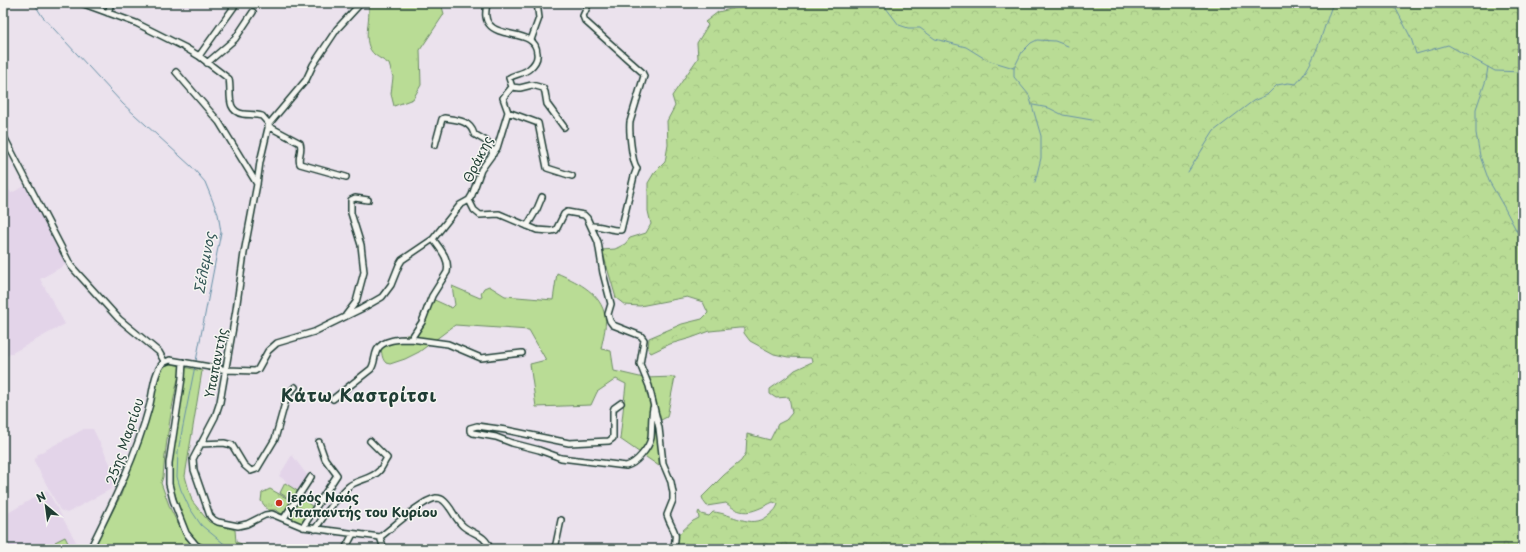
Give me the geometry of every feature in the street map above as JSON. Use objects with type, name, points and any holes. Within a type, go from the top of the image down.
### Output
[{"type":"street","points":[[81,3],[142,26],[199,56],[228,79],[230,104],[233,110],[240,114],[262,116],[268,125],[300,143],[300,164],[346,177]]},
{"type":"street","points":[[108,13],[111,3]]},
{"type":"street","points":[[268,125],[306,80],[313,65],[337,29],[361,3]]},
{"type":"street","points":[[473,3],[479,3]]},
{"type":"street","points":[[486,3],[486,18],[493,28],[531,40],[536,48],[536,59],[528,70],[509,78],[512,87]]},
{"type":"street","points":[[531,40],[539,18],[537,3]]},
{"type":"street","points":[[589,3],[583,16],[587,24],[642,72],[644,76],[630,122],[633,156],[635,166],[637,168],[621,230],[591,226]]},
{"type":"street","points":[[199,56],[234,6]]},
{"type":"street","points":[[207,63],[235,39],[253,12]]},
{"type":"street","points":[[176,72],[219,122],[257,184]]},
{"type":"street","points":[[512,87],[520,88],[532,85],[543,88],[548,106],[564,127]]},
{"type":"street","points":[[512,87],[503,98],[508,112],[538,123],[547,168],[572,176]]},
{"type":"street","name":"Θράκης","points":[[469,200],[481,170],[498,146],[508,112]]},
{"type":"street","points":[[436,145],[442,119],[444,118],[468,124],[472,128],[474,134],[488,144],[493,154]]},
{"type":"street","name":"Υπαπαντής","points":[[268,125],[244,253],[227,370],[218,407],[212,424],[193,459],[193,465],[210,516],[214,520],[238,526],[247,524],[269,514],[284,518],[303,527],[380,537]]},
{"type":"street","points":[[3,134],[71,266],[119,319],[159,352],[164,362],[170,360],[227,370],[255,371],[260,367],[268,351],[277,343],[314,332],[382,297],[391,285],[402,260],[433,239],[460,205],[469,200],[472,208],[480,215],[501,214],[527,226],[540,230],[554,230],[558,227],[564,214],[568,212],[584,215],[597,239],[603,273],[611,304],[608,314],[610,321],[616,327],[636,334],[643,339],[640,364],[647,381],[659,428],[664,464],[674,493],[667,515],[675,533],[675,541],[672,549]]},
{"type":"street","points":[[527,226],[542,197]]},
{"type":"street","points":[[346,316],[345,315],[356,302],[364,272],[361,245],[351,213],[351,200],[355,198],[368,200]]},
{"type":"street","points":[[411,339],[422,322],[432,296],[447,272],[447,261],[433,239]]},
{"type":"street","points":[[333,399],[371,368],[374,363],[376,351],[392,341],[411,339],[448,344],[481,358],[522,353]]},
{"type":"street","name":"25ης Μαρτίου","points":[[90,549],[122,486],[150,405],[158,371],[164,362]]},
{"type":"street","points":[[182,362],[182,378],[168,464],[169,484],[173,500],[186,533],[196,545],[203,549]]},
{"type":"street","points":[[200,444],[224,443],[232,445],[244,465],[251,471],[257,469],[275,439],[287,396],[295,387]]},
{"type":"street","points":[[621,403],[614,408],[613,411],[613,438],[609,441],[569,443],[506,430],[474,426],[469,429],[473,433],[496,437],[561,458],[626,466],[635,462],[649,444],[651,437],[651,419],[653,408]]},
{"type":"street","points":[[315,529],[334,502],[349,486],[357,480],[374,475],[379,471],[387,458],[370,441]]},
{"type":"street","points":[[303,527],[337,475],[325,459],[319,442]]},
{"type":"street","points":[[284,518],[311,477]]},
{"type":"street","points":[[384,549],[380,537],[413,511],[432,499],[438,498],[445,501],[464,527],[484,538],[490,549]]},
{"type":"street","points":[[553,549],[556,544],[561,520]]},
{"type":"street","points":[[345,549],[353,534]]},
{"type":"shaded area","points":[[3,179],[11,193],[25,186],[67,264],[40,279],[65,324],[3,358]]},
{"type":"shaded area","points":[[84,429],[93,429],[116,476],[111,489],[67,513],[60,510],[34,461],[38,454]]},
{"type":"shaded area","points":[[292,455],[310,477],[292,501],[279,493],[286,481],[279,476]]},
{"type":"shaded area","points":[[47,490],[80,549],[3,549],[3,516]]},
{"type":"green space","points":[[368,3],[441,3],[444,14],[420,50],[421,85],[413,99],[394,106],[391,94],[393,77],[389,64],[375,55],[368,44]]},
{"type":"green space","points":[[756,3],[1523,3],[1523,549],[675,549],[678,536],[693,521],[699,518],[699,511],[701,514],[709,516],[713,512],[748,521],[762,520],[773,512],[778,504],[773,502],[755,510],[744,512],[732,508],[726,503],[707,506],[702,497],[724,475],[741,461],[746,453],[747,434],[770,440],[778,424],[786,420],[792,413],[789,397],[776,398],[770,394],[770,389],[795,370],[812,362],[811,358],[788,357],[774,354],[750,341],[744,333],[744,328],[710,331],[670,344],[651,353],[648,349],[649,338],[682,324],[702,319],[708,313],[703,302],[687,297],[640,306],[625,305],[616,298],[602,250],[615,249],[625,244],[630,238],[646,233],[651,224],[648,211],[648,183],[654,173],[665,162],[668,145],[667,121],[675,106],[672,96],[698,58],[697,43],[708,25],[705,22],[718,12]]},
{"type":"green space","points":[[557,273],[585,288],[597,298],[604,312],[606,321],[601,349],[611,351],[614,371],[644,378],[675,377],[667,417],[659,421],[659,466],[620,439],[626,384],[616,379],[597,392],[591,405],[536,407],[530,364],[546,360],[529,330],[455,325],[419,352],[405,359],[390,364],[386,363],[383,358],[379,343],[411,333],[418,324],[428,297],[452,308],[455,305],[452,286],[480,298],[482,297],[481,293],[484,288],[489,286],[505,296],[553,300]]},
{"type":"green space","points":[[172,364],[181,366],[170,421],[161,483],[170,508],[185,538],[198,549],[93,549],[121,495],[150,413],[161,370],[165,365]]},
{"type":"green space","points":[[184,367],[202,371],[185,476],[192,501],[209,522],[235,530],[236,542],[253,548],[263,549],[211,549],[198,542],[188,531],[173,489],[171,473]]},
{"type":"green space","points":[[285,483],[299,492],[293,501],[280,493]]},
{"type":"green space","points":[[270,489],[292,501],[282,514],[276,510],[268,510],[261,501],[262,493]]},
{"type":"green space","points":[[300,497],[313,507],[301,524],[293,520],[289,515]]},
{"type":"green space","points":[[65,537],[71,549],[61,549],[55,542]]},
{"type":"waterway","name":"Σέλεμνος","points":[[34,3],[42,16],[123,104],[192,167],[205,182],[218,214],[221,232],[196,361]]},
{"type":"waterway","points":[[885,3],[886,8],[899,25],[908,28],[920,28],[935,39],[966,47],[987,60],[1014,68]]},
{"type":"waterway","points":[[1188,172],[1214,131],[1253,101],[1267,95],[1277,85],[1288,83],[1296,84],[1309,66],[1314,56],[1333,3]]},
{"type":"waterway","points":[[1393,3],[1411,38],[1416,54],[1448,45],[1495,71],[1523,72]]},
{"type":"waterway","points":[[1035,182],[1041,158],[1041,136],[1029,95],[1014,77],[1014,68],[1022,52],[1031,43],[1037,40],[1055,41],[1068,46]]},
{"type":"waterway","points":[[1488,67],[1486,80],[1476,109],[1476,133],[1480,156],[1489,181],[1523,243]]},
{"type":"waterway","points":[[1033,105],[1049,108],[1063,115],[1092,120]]},
{"type":"waterway","name":"Σέλεμνος","points":[[195,366],[178,451],[177,477],[189,507],[201,525],[228,547],[235,549]]},
{"type":"place","name":"Ιερός Ναός Υπαπαντής του Κυρίου","points":[[279,503]]},
{"type":"district","name":"Κάτω Καστρίτσι","points":[[359,395]]}]
